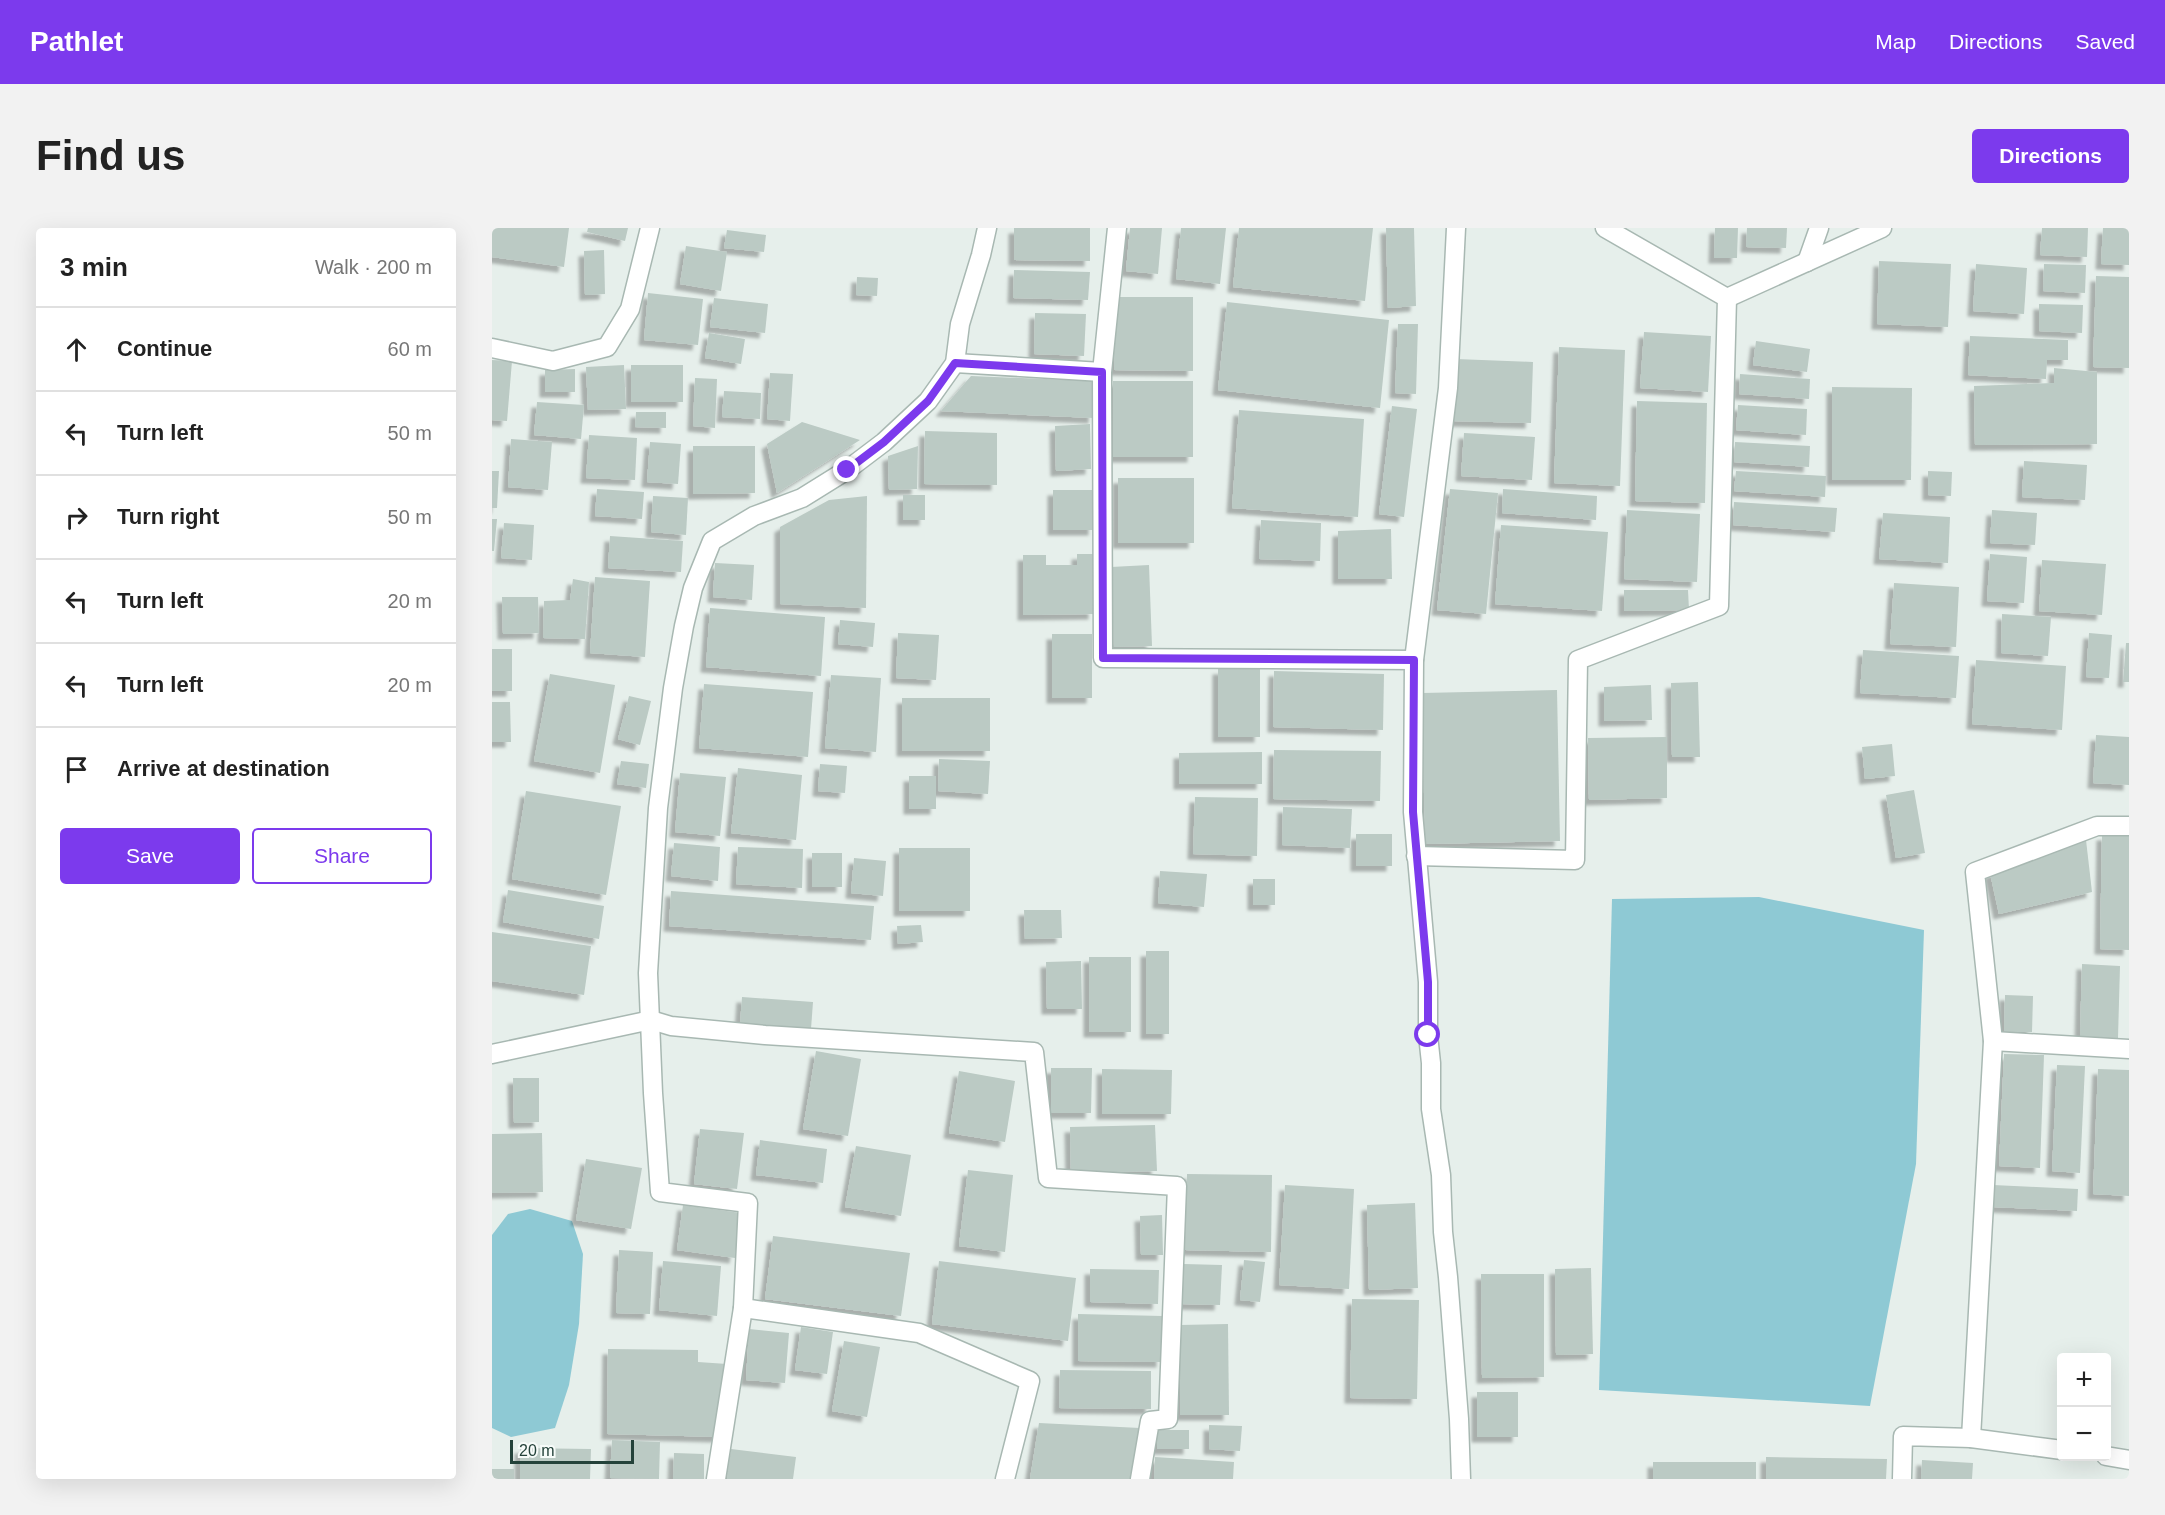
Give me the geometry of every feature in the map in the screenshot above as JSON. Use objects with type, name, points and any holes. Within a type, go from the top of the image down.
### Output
[{"type":"street","points":[[492,348],[553,361],[607,347],[630,309],[650,228]]},
{"type":"street","points":[[716,1479],[743,1308],[748,1203],[660,1192],[648,973],[658,808],[673,688],[684,626],[693,588],[712,541],[754,516],[802,498],[847,470],[884,442],[928,401],[955,363],[960,324],[987,228]]},
{"type":"street","points":[[1117,228],[1102,372],[1103,658],[1414,660]]},
{"type":"street","points":[[1456,228],[1448,387],[1414,660],[1413,812],[1428,982],[1431,1109],[1441,1175],[1443,1232],[1459,1419],[1461,1479]]},
{"type":"street","points":[[1605,228],[1727,298]]},
{"type":"street","points":[[1807,262],[1819,228]]},
{"type":"street","points":[[1727,298],[1882,228]]},
{"type":"street","points":[[1416,856],[1575,860],[1578,660],[1719,606],[1727,298]]},
{"type":"street","points":[[955,363],[1102,372]]},
{"type":"street","points":[[1971,1438],[1993,1041],[1975,872],[2097,826],[2129,826]]},
{"type":"street","points":[[492,1054],[651,1020],[671,1026],[765,1035],[1034,1052],[1048,1178],[1177,1186],[1167,1419],[1150,1421],[1140,1479]]},
{"type":"street","points":[[1993,1041],[2129,1050]]},
{"type":"street","points":[[743,1308],[920,1333],[1030,1381],[1005,1479]]},
{"type":"street","points":[[1902,1479],[1903,1436],[1971,1438],[2057,1449]]},
{"type":"street","points":[[2111,1457],[2129,1460]]},
{"type":"water","points":[[1759,897],[1924,930],[1916,1164],[1870,1406],[1599,1390],[1612,899]]},
{"type":"water","points":[[530,1209],[572,1221],[583,1254],[579,1324],[569,1385],[555,1428],[511,1437],[492,1428],[492,1235],[508,1214]]},
{"type":"building","points":[[492,228],[569,228],[564,267],[492,257]]},
{"type":"building","points":[[588,228],[628,228],[625,241],[587,232]]},
{"type":"building","points":[[1014,228],[1090,228],[1090,261],[1014,260]]},
{"type":"building","points":[[1130,228],[1162,228],[1158,274],[1126,271]]},
{"type":"building","points":[[1181,228],[1226,228],[1220,284],[1176,279]]},
{"type":"building","points":[[1239,228],[1373,228],[1365,301],[1233,287]]},
{"type":"building","points":[[1386,228],[1414,228],[1416,306],[1388,308]]},
{"type":"building","points":[[1715,228],[1738,228],[1737,258],[1714,258]]},
{"type":"building","points":[[1747,228],[1787,228],[1786,248],[1746,247]]},
{"type":"building","points":[[2042,228],[2088,228],[2087,257],[2040,255]]},
{"type":"building","points":[[2103,228],[2129,228],[2129,265],[2101,264]]},
{"type":"building","points":[[727,230],[766,235],[764,252],[724,248]]},
{"type":"building","points":[[686,246],[727,252],[721,291],[680,284]]},
{"type":"building","points":[[604,250],[605,294],[585,295],[584,251]]},
{"type":"building","points":[[1879,261],[1951,264],[1948,327],[1877,324]]},
{"type":"building","points":[[1976,264],[2027,268],[2024,314],[1973,311]]},
{"type":"building","points":[[2044,264],[2086,265],[2085,293],[2043,291]]},
{"type":"building","points":[[1014,270],[1090,272],[1088,300],[1013,298]]},
{"type":"building","points":[[2096,276],[2129,277],[2129,368],[2093,367]]},
{"type":"building","points":[[857,277],[878,278],[877,296],[856,295]]},
{"type":"building","points":[[648,293],[703,299],[698,345],[644,340]]},
{"type":"building","points":[[1115,297],[1193,297],[1193,371],[1114,370]]},
{"type":"building","points":[[714,298],[768,304],[765,333],[710,327]]},
{"type":"building","points":[[1227,302],[1389,320],[1380,408],[1218,390]]},
{"type":"building","points":[[2039,304],[2083,305],[2082,333],[2039,331]]},
{"type":"building","points":[[1035,313],[1086,314],[1084,356],[1034,354]]},
{"type":"building","points":[[1398,324],[1418,324],[1416,394],[1395,393]]},
{"type":"building","points":[[1644,332],[1711,336],[1708,392],[1640,388]]},
{"type":"building","points":[[709,333],[745,339],[741,364],[705,358]]},
{"type":"building","points":[[1970,336],[2068,340],[2068,360],[2047,360],[2046,379],[1968,375]]},
{"type":"building","points":[[1756,341],[1810,349],[1807,372],[1753,365]]},
{"type":"building","points":[[1559,347],[1625,350],[1620,486],[1554,483]]},
{"type":"building","points":[[1456,359],[1533,362],[1531,423],[1453,421]]},
{"type":"building","points":[[492,360],[512,361],[507,421],[492,420]]},
{"type":"building","points":[[624,365],[626,409],[588,410],[586,367]]},
{"type":"building","points":[[631,365],[683,365],[683,402],[631,402]]},
{"type":"building","points":[[2054,368],[2097,372],[2097,444],[1975,445],[1974,386],[2054,383]]},
{"type":"building","points":[[575,369],[575,392],[545,392],[545,370]]},
{"type":"building","points":[[770,373],[793,374],[790,421],[767,419]]},
{"type":"building","points":[[1740,374],[1810,379],[1809,399],[1739,394]]},
{"type":"building","points":[[971,376],[1095,381],[1094,418],[941,411]]},
{"type":"building","points":[[695,378],[717,379],[715,428],[693,426]]},
{"type":"building","points":[[1113,381],[1193,381],[1193,457],[1113,457]]},
{"type":"building","points":[[1832,387],[1912,388],[1911,480],[1832,480]]},
{"type":"building","points":[[724,391],[761,393],[760,419],[722,417]]},
{"type":"building","points":[[1637,401],[1707,403],[1705,503],[1635,501]]},
{"type":"building","points":[[537,402],[584,405],[581,439],[534,435]]},
{"type":"building","points":[[1738,405],[1807,409],[1806,435],[1736,430]]},
{"type":"building","points":[[1392,406],[1417,409],[1404,517],[1379,514]]},
{"type":"building","points":[[1239,410],[1364,419],[1358,517],[1232,508]]},
{"type":"building","points":[[636,412],[666,412],[666,428],[635,427]]},
{"type":"building","points":[[802,422],[860,440],[777,493],[767,444]]},
{"type":"building","points":[[1090,424],[1091,469],[1056,471],[1055,426]]},
{"type":"building","points":[[925,431],[997,433],[997,485],[924,484]]},
{"type":"building","points":[[1464,433],[1535,437],[1532,480],[1461,476]]},
{"type":"building","points":[[589,435],[637,438],[635,480],[586,478]]},
{"type":"building","points":[[511,439],[552,442],[548,490],[508,487]]},
{"type":"building","points":[[650,442],[681,444],[678,484],[647,482]]},
{"type":"building","points":[[1735,442],[1810,446],[1809,467],[1734,462]]},
{"type":"building","points":[[693,446],[755,446],[755,493],[693,494]]},
{"type":"building","points":[[918,446],[917,489],[889,490],[888,456]]},
{"type":"building","points":[[2024,461],[2087,465],[2085,500],[2022,497]]},
{"type":"building","points":[[492,471],[499,471],[497,508],[492,508]]},
{"type":"building","points":[[1736,471],[1826,476],[1825,497],[1734,491]]},
{"type":"building","points":[[1928,471],[1952,472],[1951,496],[1928,495]]},
{"type":"building","points":[[1118,478],[1194,478],[1194,543],[1118,543]]},
{"type":"building","points":[[597,489],[644,492],[642,519],[595,516]]},
{"type":"building","points":[[1450,489],[1498,493],[1486,614],[1437,610]]},
{"type":"building","points":[[1503,489],[1597,496],[1596,520],[1502,513]]},
{"type":"building","points":[[1053,490],[1094,490],[1094,530],[1053,530]]},
{"type":"building","points":[[903,495],[925,495],[925,520],[903,520]]},
{"type":"building","points":[[653,496],[688,498],[686,535],[651,532]]},
{"type":"building","points":[[867,496],[866,608],[780,604],[780,527],[829,500]]},
{"type":"building","points":[[1734,502],[1837,508],[1835,532],[1733,525]]},
{"type":"building","points":[[1627,510],[1700,514],[1697,582],[1624,579]]},
{"type":"building","points":[[1992,510],[2037,513],[2035,545],[1990,543]]},
{"type":"building","points":[[1883,513],[1950,517],[1948,563],[1879,559]]},
{"type":"building","points":[[492,519],[497,519],[494,551],[492,551]]},
{"type":"building","points":[[1261,520],[1321,523],[1320,561],[1259,559]]},
{"type":"building","points":[[504,523],[534,525],[532,560],[501,558]]},
{"type":"building","points":[[1501,525],[1608,532],[1602,611],[1495,604]]},
{"type":"building","points":[[1391,529],[1392,579],[1338,579],[1338,531]]},
{"type":"building","points":[[610,536],[683,541],[681,572],[608,568]]},
{"type":"building","points":[[1077,554],[1093,554],[1094,614],[1023,615],[1023,555],[1046,555],[1046,565],[1077,565]]},
{"type":"building","points":[[1990,554],[2027,557],[2024,603],[1987,601]]},
{"type":"building","points":[[2042,560],[2106,564],[2102,615],[2039,611]]},
{"type":"building","points":[[715,563],[754,565],[752,600],[713,597]]},
{"type":"building","points":[[1149,565],[1152,646],[1114,647],[1111,567]]},
{"type":"building","points":[[595,577],[650,581],[645,657],[590,653]]},
{"type":"building","points":[[573,579],[589,582],[585,639],[543,638],[544,601],[570,600]]},
{"type":"building","points":[[1894,583],[1959,587],[1956,647],[1890,644]]},
{"type":"building","points":[[1624,590],[1688,590],[1689,610],[1624,611]]},
{"type":"building","points":[[502,597],[538,597],[539,633],[503,634]]},
{"type":"building","points":[[710,608],[825,617],[821,676],[706,667]]},
{"type":"building","points":[[2002,614],[2051,617],[2048,656],[2001,653]]},
{"type":"building","points":[[840,620],[875,623],[873,647],[838,644]]},
{"type":"building","points":[[898,633],[939,635],[936,680],[896,678]]},
{"type":"building","points":[[2089,633],[2112,635],[2109,678],[2086,677]]},
{"type":"building","points":[[1052,634],[1092,634],[1092,698],[1052,698]]},
{"type":"building","points":[[2126,643],[2129,643],[2129,682],[2123,682]]},
{"type":"building","points":[[492,649],[512,649],[512,691],[492,691]]},
{"type":"building","points":[[1863,650],[1959,656],[1956,698],[1860,693]]},
{"type":"building","points":[[1976,660],[2066,666],[2062,730],[1972,724]]},
{"type":"building","points":[[1218,669],[1260,669],[1260,737],[1218,737]]},
{"type":"building","points":[[1274,671],[1384,674],[1383,730],[1273,727]]},
{"type":"building","points":[[550,674],[615,685],[600,773],[534,761]]},
{"type":"building","points":[[831,675],[881,678],[876,752],[825,748]]},
{"type":"building","points":[[1698,682],[1700,757],[1672,757],[1671,683]]},
{"type":"building","points":[[704,684],[813,692],[808,757],[699,748]]},
{"type":"building","points":[[1651,685],[1652,720],[1604,721],[1604,687]]},
{"type":"building","points":[[1557,690],[1560,841],[1425,844],[1422,693]]},
{"type":"building","points":[[629,696],[651,701],[640,745],[618,739]]},
{"type":"building","points":[[902,698],[990,698],[990,751],[902,751]]},
{"type":"building","points":[[492,702],[510,702],[511,742],[492,742]]},
{"type":"building","points":[[2096,735],[2129,737],[2129,785],[2093,783]]},
{"type":"building","points":[[1667,737],[1667,798],[1589,800],[1588,738]]},
{"type":"building","points":[[1892,744],[1895,776],[1865,779],[1862,747]]},
{"type":"building","points":[[1274,750],[1381,751],[1380,801],[1273,799]]},
{"type":"building","points":[[1262,752],[1262,784],[1179,784],[1179,753]]},
{"type":"building","points":[[939,759],[990,761],[988,794],[938,791]]},
{"type":"building","points":[[621,761],[649,764],[646,788],[617,784]]},
{"type":"building","points":[[820,764],[847,766],[845,793],[818,791]]},
{"type":"building","points":[[738,768],[802,775],[796,840],[731,833]]},
{"type":"building","points":[[680,773],[726,777],[720,836],[675,832]]},
{"type":"building","points":[[909,776],[936,776],[936,809],[909,809]]},
{"type":"building","points":[[1914,790],[1925,853],[1896,858],[1886,795]]},
{"type":"building","points":[[526,791],[621,806],[606,895],[512,879]]},
{"type":"building","points":[[1195,797],[1258,798],[1257,856],[1193,854]]},
{"type":"building","points":[[1283,807],[1352,809],[1350,848],[1282,845]]},
{"type":"building","points":[[1356,834],[1392,834],[1392,866],[1356,866]]},
{"type":"building","points":[[2102,835],[2129,835],[2129,950],[2100,949]]},
{"type":"building","points":[[2086,840],[2092,892],[1999,914],[1990,873]]},
{"type":"building","points":[[674,843],[720,847],[718,881],[671,876]]},
{"type":"building","points":[[738,847],[803,849],[802,888],[736,884]]},
{"type":"building","points":[[899,848],[970,848],[970,911],[899,911]]},
{"type":"building","points":[[812,853],[842,853],[842,887],[812,887]]},
{"type":"building","points":[[854,858],[886,861],[883,896],[851,893]]},
{"type":"building","points":[[1160,871],[1207,874],[1204,907],[1158,903]]},
{"type":"building","points":[[1253,879],[1275,879],[1275,905],[1253,905]]},
{"type":"building","points":[[508,890],[604,906],[599,939],[503,922]]},
{"type":"building","points":[[671,891],[874,906],[871,940],[669,926]]},
{"type":"building","points":[[1024,910],[1061,910],[1062,938],[1025,939]]},
{"type":"building","points":[[921,925],[923,942],[898,944],[897,926]]},
{"type":"building","points":[[492,932],[591,946],[584,995],[492,981]]},
{"type":"building","points":[[1146,951],[1169,951],[1169,1034],[1146,1034]]},
{"type":"building","points":[[1089,957],[1131,957],[1131,1032],[1089,1032]]},
{"type":"building","points":[[1081,961],[1082,1009],[1047,1009],[1046,962]]},
{"type":"building","points":[[2082,964],[2120,966],[2118,1038],[2080,1037]]},
{"type":"building","points":[[2005,995],[2033,996],[2032,1032],[2004,1032]]},
{"type":"building","points":[[742,997],[813,1002],[811,1029],[740,1025]]},
{"type":"building","points":[[816,1051],[861,1059],[848,1136],[803,1129]]},
{"type":"building","points":[[2004,1054],[2044,1055],[2040,1168],[1999,1166]]},
{"type":"building","points":[[2057,1065],[2085,1066],[2080,1173],[2052,1171]]},
{"type":"building","points":[[1051,1068],[1092,1068],[1091,1113],[1051,1113]]},
{"type":"building","points":[[1102,1069],[1172,1070],[1171,1114],[1102,1114]]},
{"type":"building","points":[[2098,1069],[2129,1070],[2129,1196],[2093,1194]]},
{"type":"building","points":[[959,1071],[1015,1081],[1005,1142],[949,1133]]},
{"type":"building","points":[[513,1078],[539,1078],[539,1122],[514,1123]]},
{"type":"building","points":[[1155,1125],[1157,1171],[1071,1173],[1070,1127]]},
{"type":"building","points":[[700,1129],[744,1133],[737,1189],[694,1184]]},
{"type":"building","points":[[542,1133],[543,1192],[492,1193],[492,1134]]},
{"type":"building","points":[[760,1140],[827,1149],[823,1183],[756,1175]]},
{"type":"building","points":[[856,1146],[911,1155],[901,1216],[845,1207]]},
{"type":"building","points":[[586,1159],[642,1168],[631,1229],[576,1220]]},
{"type":"building","points":[[968,1170],[1013,1175],[1005,1252],[959,1246]]},
{"type":"building","points":[[1187,1174],[1272,1175],[1271,1252],[1185,1250]]},
{"type":"building","points":[[1285,1185],[1354,1189],[1349,1289],[1279,1285]]},
{"type":"building","points":[[1993,1185],[2078,1189],[2077,1211],[1993,1207]]},
{"type":"building","points":[[1415,1203],[1418,1288],[1369,1290],[1367,1205]]},
{"type":"building","points":[[683,1205],[741,1213],[735,1258],[677,1250]]},
{"type":"building","points":[[1162,1215],[1163,1255],[1141,1255],[1140,1216]]},
{"type":"building","points":[[773,1236],[910,1253],[901,1316],[765,1299]]},
{"type":"building","points":[[619,1250],[653,1252],[650,1314],[616,1313]]},
{"type":"building","points":[[1244,1260],[1265,1262],[1260,1302],[1240,1300]]},
{"type":"building","points":[[663,1261],[721,1266],[717,1316],[659,1310]]},
{"type":"building","points":[[939,1261],[1076,1278],[1068,1341],[932,1324]]},
{"type":"building","points":[[1184,1264],[1222,1265],[1220,1305],[1182,1304]]},
{"type":"building","points":[[1591,1268],[1593,1354],[1556,1355],[1555,1269]]},
{"type":"building","points":[[1090,1269],[1159,1270],[1158,1304],[1090,1302]]},
{"type":"building","points":[[1481,1274],[1544,1274],[1544,1377],[1482,1378]]},
{"type":"building","points":[[1352,1299],[1419,1300],[1417,1399],[1350,1398]]},
{"type":"building","points":[[1078,1314],[1162,1316],[1162,1362],[1078,1361]]},
{"type":"building","points":[[1228,1324],[1229,1415],[1180,1415],[1180,1325]]},
{"type":"building","points":[[801,1327],[833,1332],[827,1374],[795,1370]]},
{"type":"building","points":[[749,1329],[789,1333],[785,1383],[746,1380]]},
{"type":"building","points":[[844,1341],[880,1347],[867,1417],[832,1411]]},
{"type":"building","points":[[608,1349],[698,1350],[698,1362],[727,1364],[721,1437],[607,1434]]},
{"type":"building","points":[[1060,1370],[1151,1371],[1151,1409],[1059,1408]]},
{"type":"building","points":[[1477,1392],[1518,1392],[1518,1437],[1477,1437]]},
{"type":"building","points":[[1039,1423],[1140,1428],[1131,1479],[1030,1479]]},
{"type":"building","points":[[1209,1425],[1242,1426],[1240,1451],[1209,1449]]},
{"type":"building","points":[[1157,1430],[1189,1430],[1189,1449],[1157,1449]]},
{"type":"building","points":[[612,1440],[660,1442],[659,1479],[610,1478]]},
{"type":"building","points":[[520,1448],[591,1449],[590,1479],[520,1479]]},
{"type":"building","points":[[731,1449],[796,1457],[793,1479],[727,1479]]},
{"type":"building","points":[[674,1453],[704,1454],[704,1479],[673,1479]]},
{"type":"building","points":[[1155,1457],[1234,1462],[1233,1479],[1154,1479]]},
{"type":"building","points":[[1766,1457],[1887,1459],[1886,1479],[1766,1479]]},
{"type":"building","points":[[1922,1460],[1973,1463],[1972,1479],[1921,1479]]},
{"type":"building","points":[[1653,1462],[1756,1462],[1756,1479],[1653,1479]]},
{"type":"building","points":[[492,1469],[514,1469],[514,1479],[492,1479]]},
{"type":"route","points":[[847,470],[884,442],[928,401],[955,363],[1102,372],[1103,658],[1414,660],[1413,812],[1428,982],[1428,1035]]}]
